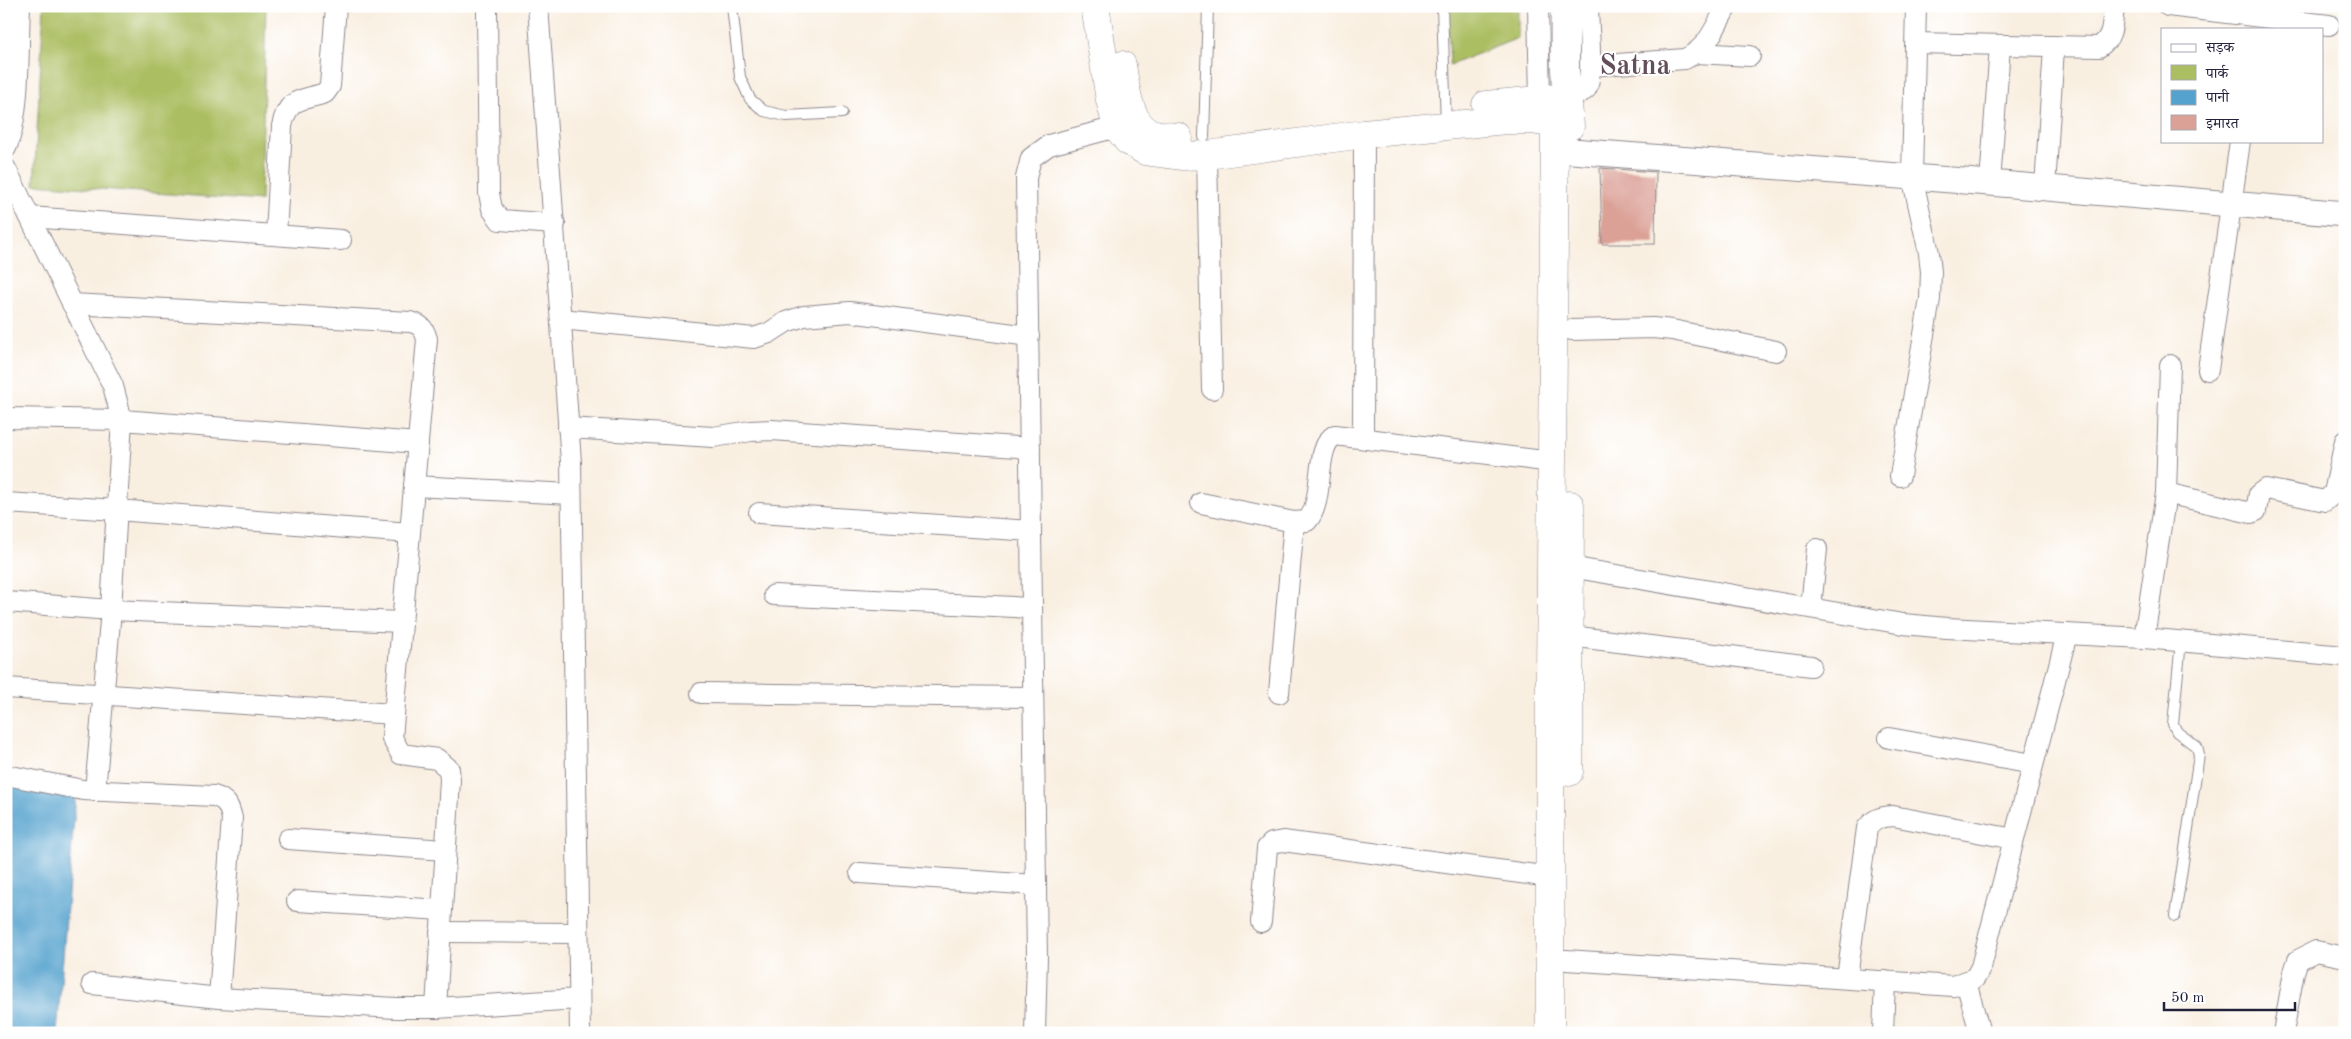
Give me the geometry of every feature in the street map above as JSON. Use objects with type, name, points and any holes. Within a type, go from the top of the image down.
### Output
[{"type":"main road","points":[[1095,6],[1110,100],[1117,127],[1128,141],[1145,151],[1183,156],[1205,146],[1446,118],[1560,116]]},
{"type":"main road","points":[[1112,6],[1123,72],[1137,120],[1144,130],[1161,136],[1205,146],[1364,134],[1446,118]]},
{"type":"main road","points":[[1550,1033],[1552,462],[1560,116],[1573,64],[1565,6]]},
{"type":"main road","points":[[1560,116],[1571,330],[1566,1033]]},
{"type":"street","points":[[6,148],[11,137],[15,109],[20,6]]},
{"type":"street","points":[[276,235],[282,126],[285,112],[292,103],[300,99],[325,93],[330,86],[336,6]]},
{"type":"street","points":[[538,6],[555,224],[571,494],[580,1033]]},
{"type":"street","points":[[1538,6],[1560,116],[1912,176],[2233,202],[2345,214]]},
{"type":"street","points":[[1588,6],[1573,64],[1685,59],[1697,53],[1706,45],[1727,6]]},
{"type":"street","points":[[1900,476],[1930,299],[1931,272],[1929,253],[1912,176],[1916,6]]},
{"type":"street","points":[[1916,43],[2054,48],[2099,47],[2108,42],[2112,34],[2114,6]]},
{"type":"street","points":[[2168,6],[2254,23],[2329,25]]},
{"type":"street","points":[[487,10],[489,193],[492,210],[500,220],[555,224]]},
{"type":"street","points":[[1990,183],[2000,46]]},
{"type":"street","points":[[2045,187],[2054,48]]},
{"type":"street","points":[[1697,53],[1750,56]]},
{"type":"street","points":[[1035,1033],[1036,886],[1026,178],[1030,158],[1049,145],[1117,127]]},
{"type":"street","points":[[1363,437],[1364,134]]},
{"type":"street","points":[[2208,370],[2240,142]]},
{"type":"street","points":[[1205,146],[1212,389]]},
{"type":"street","points":[[6,169],[113,386],[122,420],[111,610],[96,791]]},
{"type":"street","points":[[30,217],[341,240]]},
{"type":"street","points":[[72,304],[400,321],[418,324],[425,331],[427,339],[392,738],[395,747],[401,754],[437,759],[449,769],[450,780],[436,1008]]},
{"type":"street","points":[[561,320],[754,338],[769,333],[786,322],[804,316],[850,312],[1028,336]]},
{"type":"street","points":[[1571,330],[1653,328],[1672,330],[1776,351]]},
{"type":"street","points":[[2144,638],[2166,493],[2170,365]]},
{"type":"street","points":[[6,418],[122,420],[418,443]]},
{"type":"street","points":[[568,428],[713,437],[772,430],[1030,448]]},
{"type":"street","points":[[1201,503],[1294,522],[1307,521],[1314,514],[1325,447],[1329,438],[1335,435],[1552,462]]},
{"type":"street","points":[[2166,493],[2251,513],[2256,511],[2259,494],[2266,489],[2324,501],[2334,493],[2345,441]]},
{"type":"street","points":[[414,486],[571,494]]},
{"type":"street","points":[[6,503],[410,533]]},
{"type":"street","points":[[759,513],[1031,531]]},
{"type":"street","points":[[1279,693],[1294,522]]},
{"type":"street","points":[[1811,607],[1817,549]]},
{"type":"street","points":[[1570,567],[1903,624],[2144,638],[2345,656]]},
{"type":"street","points":[[774,595],[1032,608]]},
{"type":"street","points":[[6,602],[111,610],[402,622]]},
{"type":"street","points":[[1566,960],[1953,986],[1975,978],[1981,967],[2067,634]]},
{"type":"street","points":[[1570,636],[1811,666]]},
{"type":"street","points":[[6,688],[394,714]]},
{"type":"street","points":[[701,693],[1033,697]]},
{"type":"street","points":[[1889,738],[2033,764]]},
{"type":"street","points":[[6,775],[83,790],[214,796],[223,799],[230,807],[232,818],[219,998]]},
{"type":"street","points":[[1847,978],[1867,828],[1873,821],[1881,817],[1893,816],[2014,839]]},
{"type":"street","points":[[288,840],[445,850]]},
{"type":"street","points":[[1261,922],[1267,848],[1272,843],[1283,841],[1550,877]]},
{"type":"street","points":[[860,872],[1036,886]]},
{"type":"street","points":[[297,901],[442,910]]},
{"type":"street","points":[[440,932],[578,933]]},
{"type":"street","points":[[2283,1033],[2294,972],[2298,960],[2316,952],[2345,957]]},
{"type":"street","points":[[1883,1033],[1885,981]]},
{"type":"street","points":[[1966,982],[1980,1033]]},
{"type":"street","points":[[92,984],[219,998],[436,1008],[579,999]]},
{"type":"lane","points":[[732,6],[740,77],[750,100],[764,111],[786,116],[842,113]]},
{"type":"lane","points":[[1205,146],[1208,6]]},
{"type":"lane","points":[[1442,6],[1446,118]]},
{"type":"lane","points":[[2176,916],[2199,755],[2197,746],[2177,732],[2173,724],[2180,641]]},
{"type":"green space","points":[[44,6],[266,6],[261,201],[34,184]]},
{"type":"green space","points":[[1447,6],[1518,6],[1518,38],[1450,65]]},
{"type":"water","points":[[6,772],[76,793],[57,1033],[6,1033]]},
{"type":"building","points":[[1600,168],[1656,172],[1655,244],[1602,244]]},
{"type":"district","name":"Satna","points":[[1635,64]]}]
